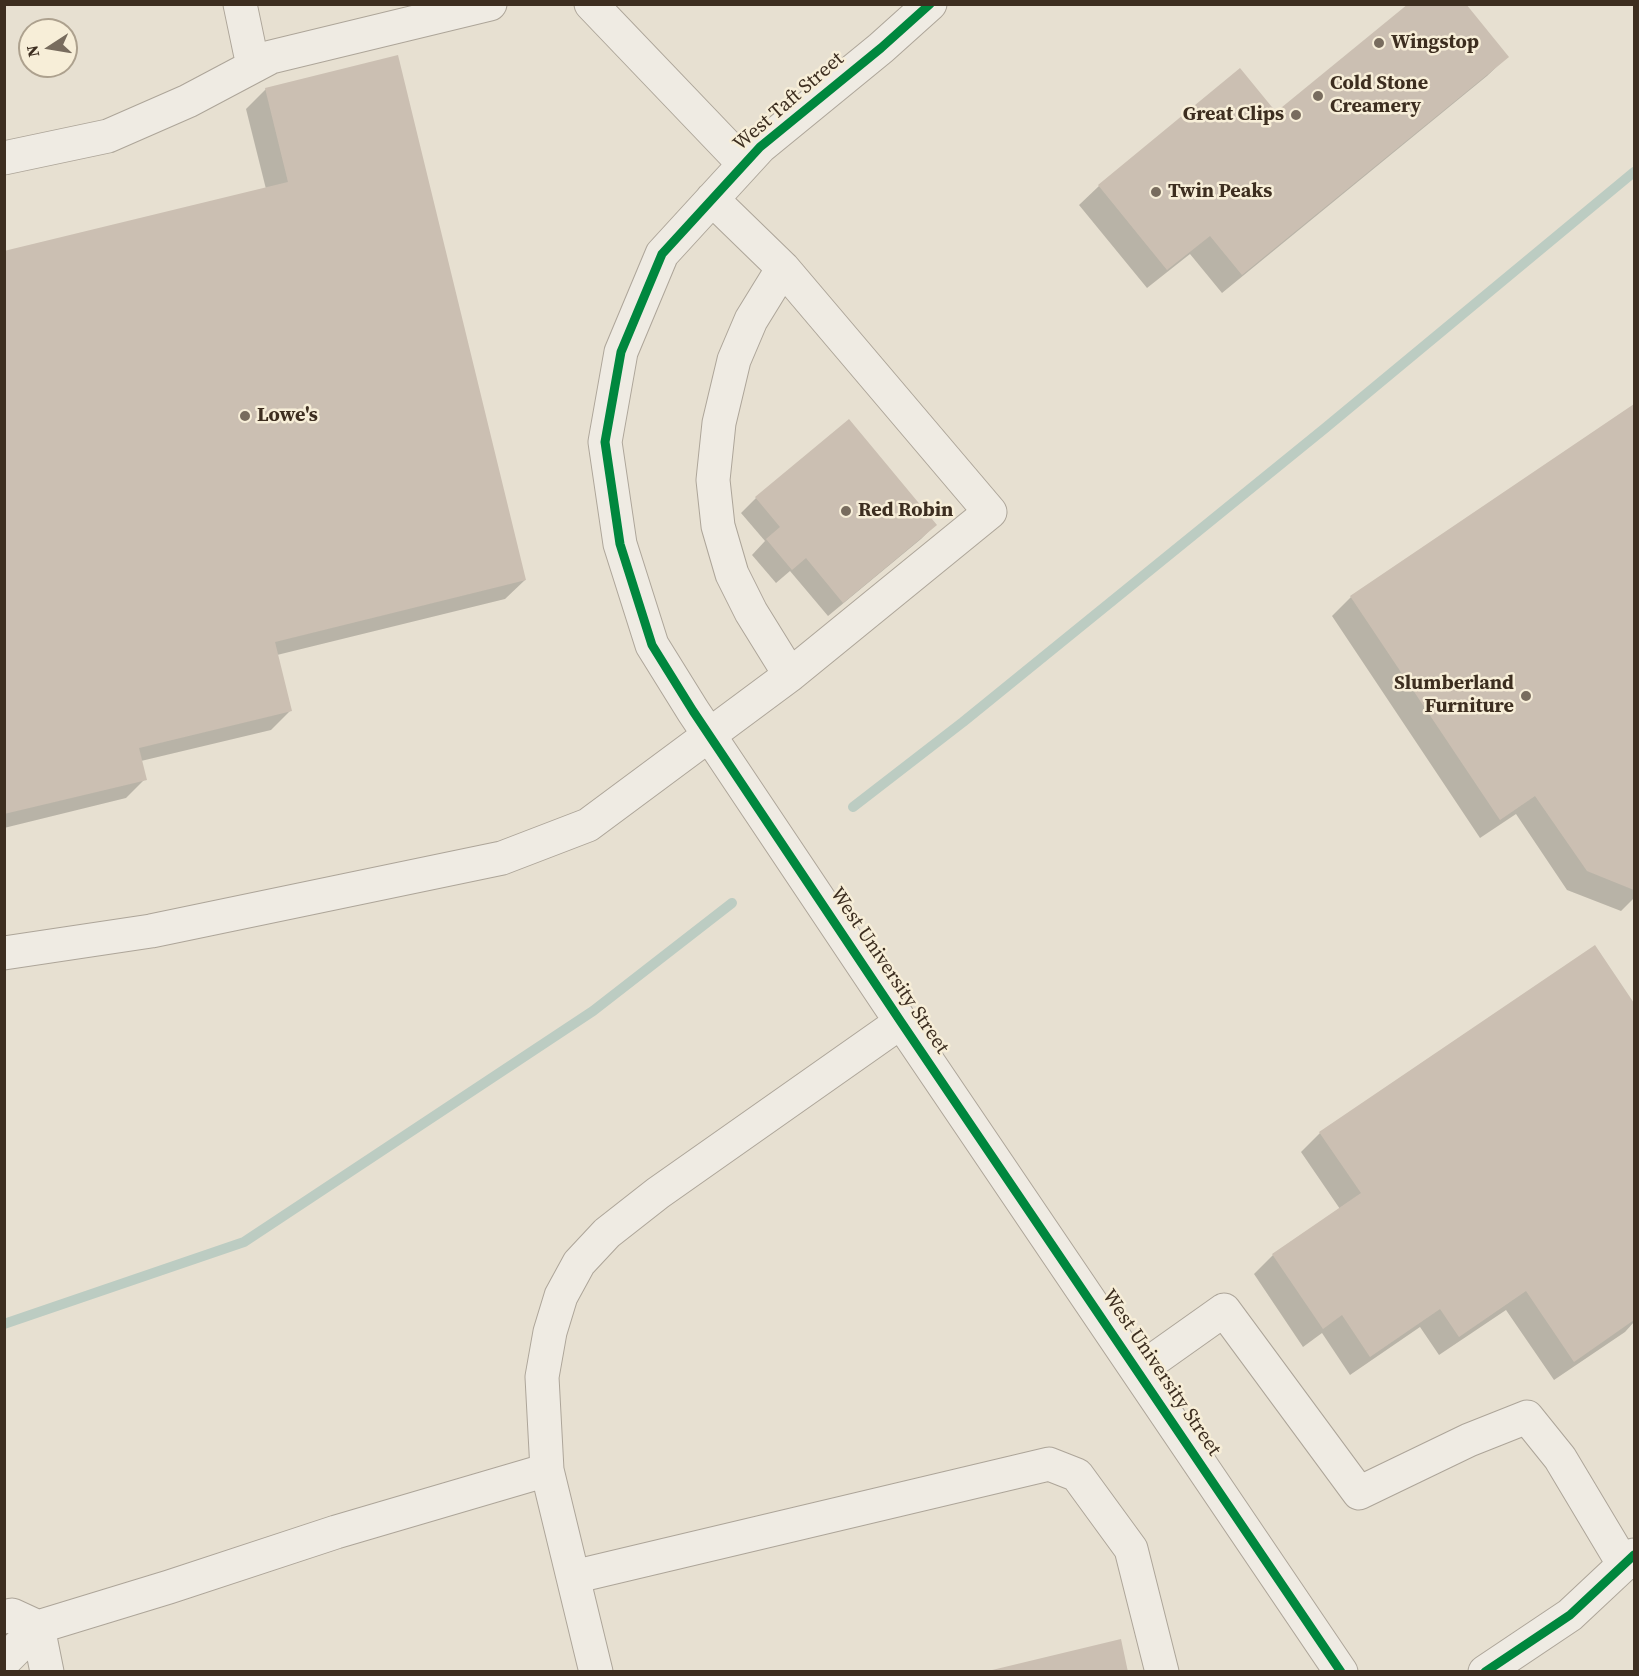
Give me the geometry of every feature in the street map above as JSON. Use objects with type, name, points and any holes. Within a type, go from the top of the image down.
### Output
[{"type":"street","points":[[240,4],[253,66]]},
{"type":"street","points":[[4,158],[108,136],[188,100],[271,57],[490,4]]},
{"type":"street","points":[[591,4],[744,164]]},
{"type":"street","name":"West Taft Street","points":[[679,235],[760,147],[881,48],[930,4]]},
{"type":"street","points":[[4,953],[151,931],[502,858],[588,825],[790,675],[990,512],[783,268],[712,199]]},
{"type":"street","name":"West University Street","points":[[679,235],[662,254],[621,352],[605,441],[620,544],[652,645],[901,1022],[1341,1671]]},
{"type":"street","points":[[783,268],[752,320],[734,360],[719,423],[713,480],[718,526],[732,574],[751,612],[790,675]]},
{"type":"street","points":[[596,1671],[547,1470],[542,1377],[550,1332],[561,1296],[579,1263],[607,1233],[658,1193],[901,1022]]},
{"type":"street","points":[[1138,1371],[1224,1310],[1359,1493],[1469,1440],[1527,1417],[1560,1458],[1629,1560],[1570,1615],[1485,1671]]},
{"type":"street","points":[[573,1577],[1049,1464],[1077,1475],[1131,1549],[1162,1671]]},
{"type":"street","points":[[4,1661],[38,1627],[336,1532],[547,1470]]},
{"type":"street","points":[[4,1617],[12,1615],[38,1627]]},
{"type":"street","points":[[38,1627],[47,1671]]},
{"type":"building","points":[[1408,4],[1466,4],[1509,57],[1242,275],[1210,236],[1167,270],[1098,185],[1240,68],[1276,112]]},
{"type":"building","name":"Lowe's","points":[[398,55],[526,580],[275,642],[292,711],[139,748],[147,780],[4,814],[4,251],[288,182],[265,88]]},
{"type":"building","name":"Slumberland Furniture","points":[[1634,404],[1634,890],[1587,871],[1535,796],[1500,820],[1350,596]]},
{"type":"building","name":"Red Robin","points":[[849,419],[937,525],[843,603],[806,558],[792,570],[766,539],[780,527],[755,497]]},
{"type":"building","points":[[1595,945],[1634,1003],[1634,1320],[1574,1362],[1526,1291],[1459,1337],[1440,1309],[1370,1357],[1342,1315],[1323,1329],[1272,1254],[1361,1193],[1319,1132]]},
{"type":"building","points":[[1121,1639],[1128,1672],[988,1672],[988,1671]]},
{"type":"waterway","points":[[853,807],[963,722],[1324,429],[1634,172]]},
{"type":"waterway","points":[[4,1324],[244,1242],[593,1011],[732,903]]},
{"type":"cycle path","points":[[930,4],[881,48],[760,147],[662,254],[621,352],[605,442],[620,544],[652,645],[693,711],[1341,1672]]},
{"type":"cycle path","points":[[1485,1672],[1570,1615],[1634,1555]]},
{"type":"place","name":"Wingstop","points":[[1379,43]]},
{"type":"place","name":"Cold Stone Creamery","points":[[1318,96]]},
{"type":"place","name":"Great Clips","points":[[1296,115]]},
{"type":"place","name":"Twin Peaks","points":[[1156,192]]},
{"type":"place","name":"Lowe's","points":[[245,416]]},
{"type":"place","name":"Red Robin","points":[[846,511]]},
{"type":"place","name":"Slumberland Furniture","points":[[1526,696]]}]
